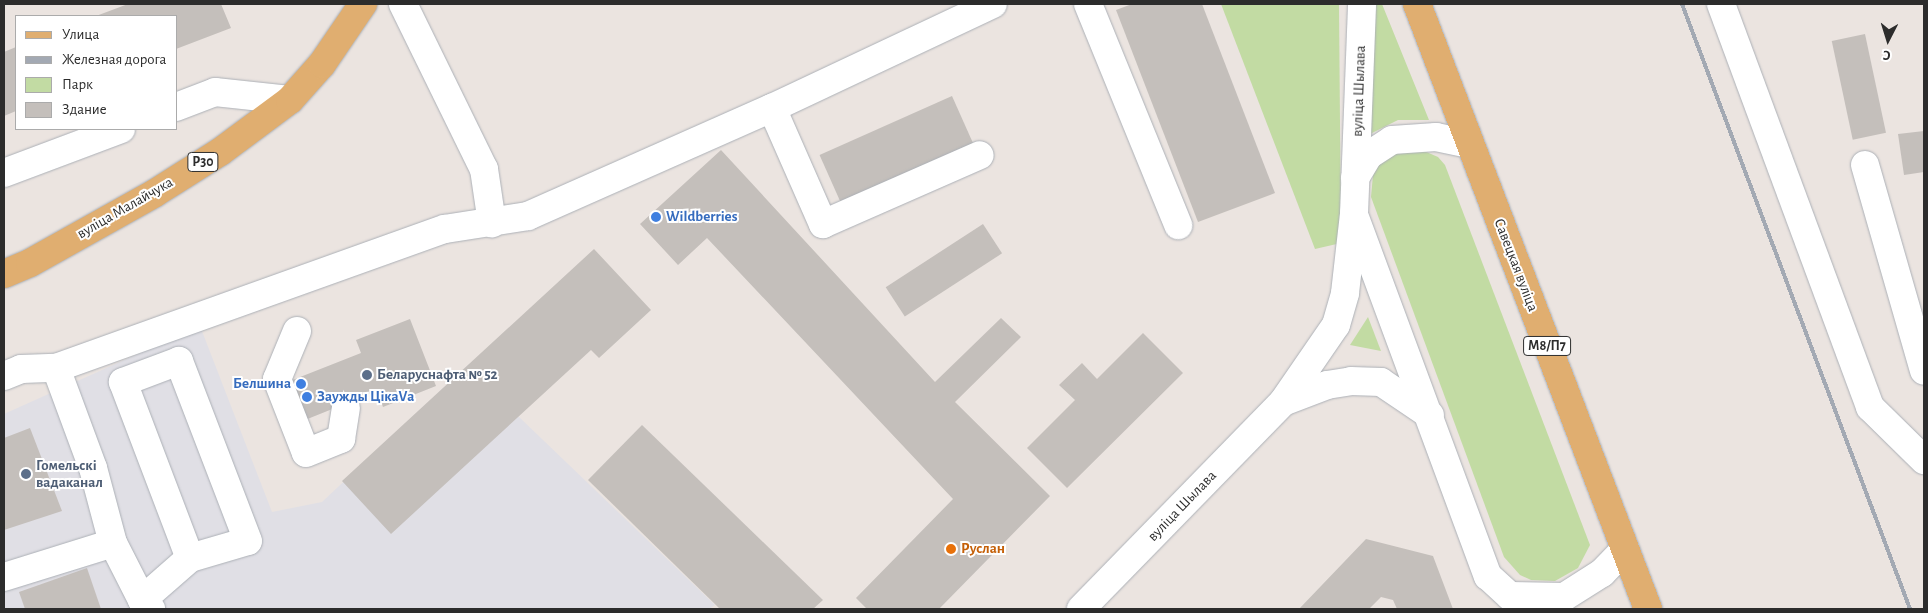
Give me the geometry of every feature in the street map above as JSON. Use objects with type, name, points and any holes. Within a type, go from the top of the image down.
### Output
[{"type":"main road","name":"вуліца Малайчука","points":[[4,274],[30,263],[155,193],[220,152],[290,100],[322,64],[363,4]]},
{"type":"main road","name":"Савецкая вуліца","points":[[1417,4],[1648,609]]},
{"type":"street","points":[[403,4],[484,169],[492,223]]},
{"type":"street","points":[[4,376],[21,369],[56,368],[445,229],[528,216],[772,108],[993,4]]},
{"type":"street","points":[[1088,4],[1178,225]]},
{"type":"street","name":"вуліца Шылава","points":[[1082,609],[1283,402],[1336,325],[1345,293],[1354,214],[1362,4]]},
{"type":"street","points":[[1721,4],[1870,407],[1924,460]]},
{"type":"street","points":[[178,106],[215,92],[290,100]]},
{"type":"street","points":[[772,108],[823,224],[980,155]]},
{"type":"street","points":[[4,173],[118,130]]},
{"type":"street","name":"вуліца Шылава","points":[[1355,178],[1369,155],[1392,140],[1436,137],[1469,144]]},
{"type":"street","points":[[1865,165],[1924,371]]},
{"type":"street","name":"вуліца Шылава","points":[[1354,214],[1488,576],[1517,602],[1564,597],[1602,573],[1625,549]]},
{"type":"street","points":[[297,331],[277,379],[306,453],[341,439],[346,408]]},
{"type":"street","points":[[56,368],[94,468],[113,543],[146,605],[190,558],[248,540],[180,361],[123,382],[190,558]]},
{"type":"street","name":"вуліца Шылава","points":[[1283,402],[1327,385],[1351,381],[1381,382],[1430,415]]},
{"type":"street","points":[[4,577],[113,543]]},
{"type":"shaded area","points":[[200,326],[272,512],[322,502],[469,364],[518,416],[715,605],[709,609],[4,609],[4,414]]},
{"type":"green space","points":[[1221,4],[1339,4],[1341,243],[1315,249]]},
{"type":"green space","points":[[1374,4],[1382,4],[1429,120],[1398,120],[1370,134]]},
{"type":"green space","points":[[1417,148],[1438,157],[1445,165],[1590,545],[1578,568],[1555,581],[1531,580],[1520,575],[1504,557],[1371,197],[1373,175],[1378,165],[1395,152]]},
{"type":"green space","points":[[1368,317],[1381,351],[1350,345]]},
{"type":"building","points":[[128,4],[221,4],[231,28],[178,48],[178,15],[99,15]]},
{"type":"building","points":[[1132,4],[1202,4],[1275,193],[1198,222],[1116,10]]},
{"type":"building","points":[[1865,34],[1886,133],[1853,140],[1832,41]]},
{"type":"building","points":[[15,47],[15,111],[4,116],[4,52]]},
{"type":"building","points":[[952,96],[974,145],[841,204],[820,155]]},
{"type":"building","points":[[1924,131],[1924,172],[1904,175],[1898,134]]},
{"type":"building","points":[[721,150],[935,382],[1001,318],[1021,337],[955,402],[1050,496],[939,609],[867,609],[856,598],[953,499],[707,238],[678,265],[640,224]]},
{"type":"building","points":[[983,224],[1002,253],[905,317],[886,287]]},
{"type":"building","points":[[594,249],[651,310],[599,358],[591,350],[391,534],[342,481]]},
{"type":"building","points":[[410,319],[436,386],[383,407],[377,391],[305,420],[290,381],[361,353],[356,340]]},
{"type":"building","points":[[1143,333],[1183,373],[1067,488],[1027,448],[1075,400],[1059,385],[1082,363],[1097,379]]},
{"type":"building","points":[[642,425],[823,600],[813,609],[720,609],[588,480]]},
{"type":"building","name":"Гомельскі вадаканал","points":[[30,428],[62,511],[4,530],[4,438]]},
{"type":"building","points":[[1366,539],[1433,556],[1453,609],[1397,609],[1393,600],[1381,597],[1369,609],[1299,609]]},
{"type":"building","points":[[87,568],[101,609],[25,609],[19,592]]},
{"type":"railway","points":[[1682,4],[1910,609]]},
{"type":"place","name":"Wildberries","points":[[656,217]]},
{"type":"place","name":"Беларуснафта № 52","points":[[367,375]]},
{"type":"place","name":"Белшина","points":[[301,384]]},
{"type":"place","name":"Заужды ЦікаVа","points":[[307,397]]},
{"type":"place","name":"Гомельскі вадаканал","points":[[26,474]]},
{"type":"place","name":"Руслан","points":[[951,549]]}]
